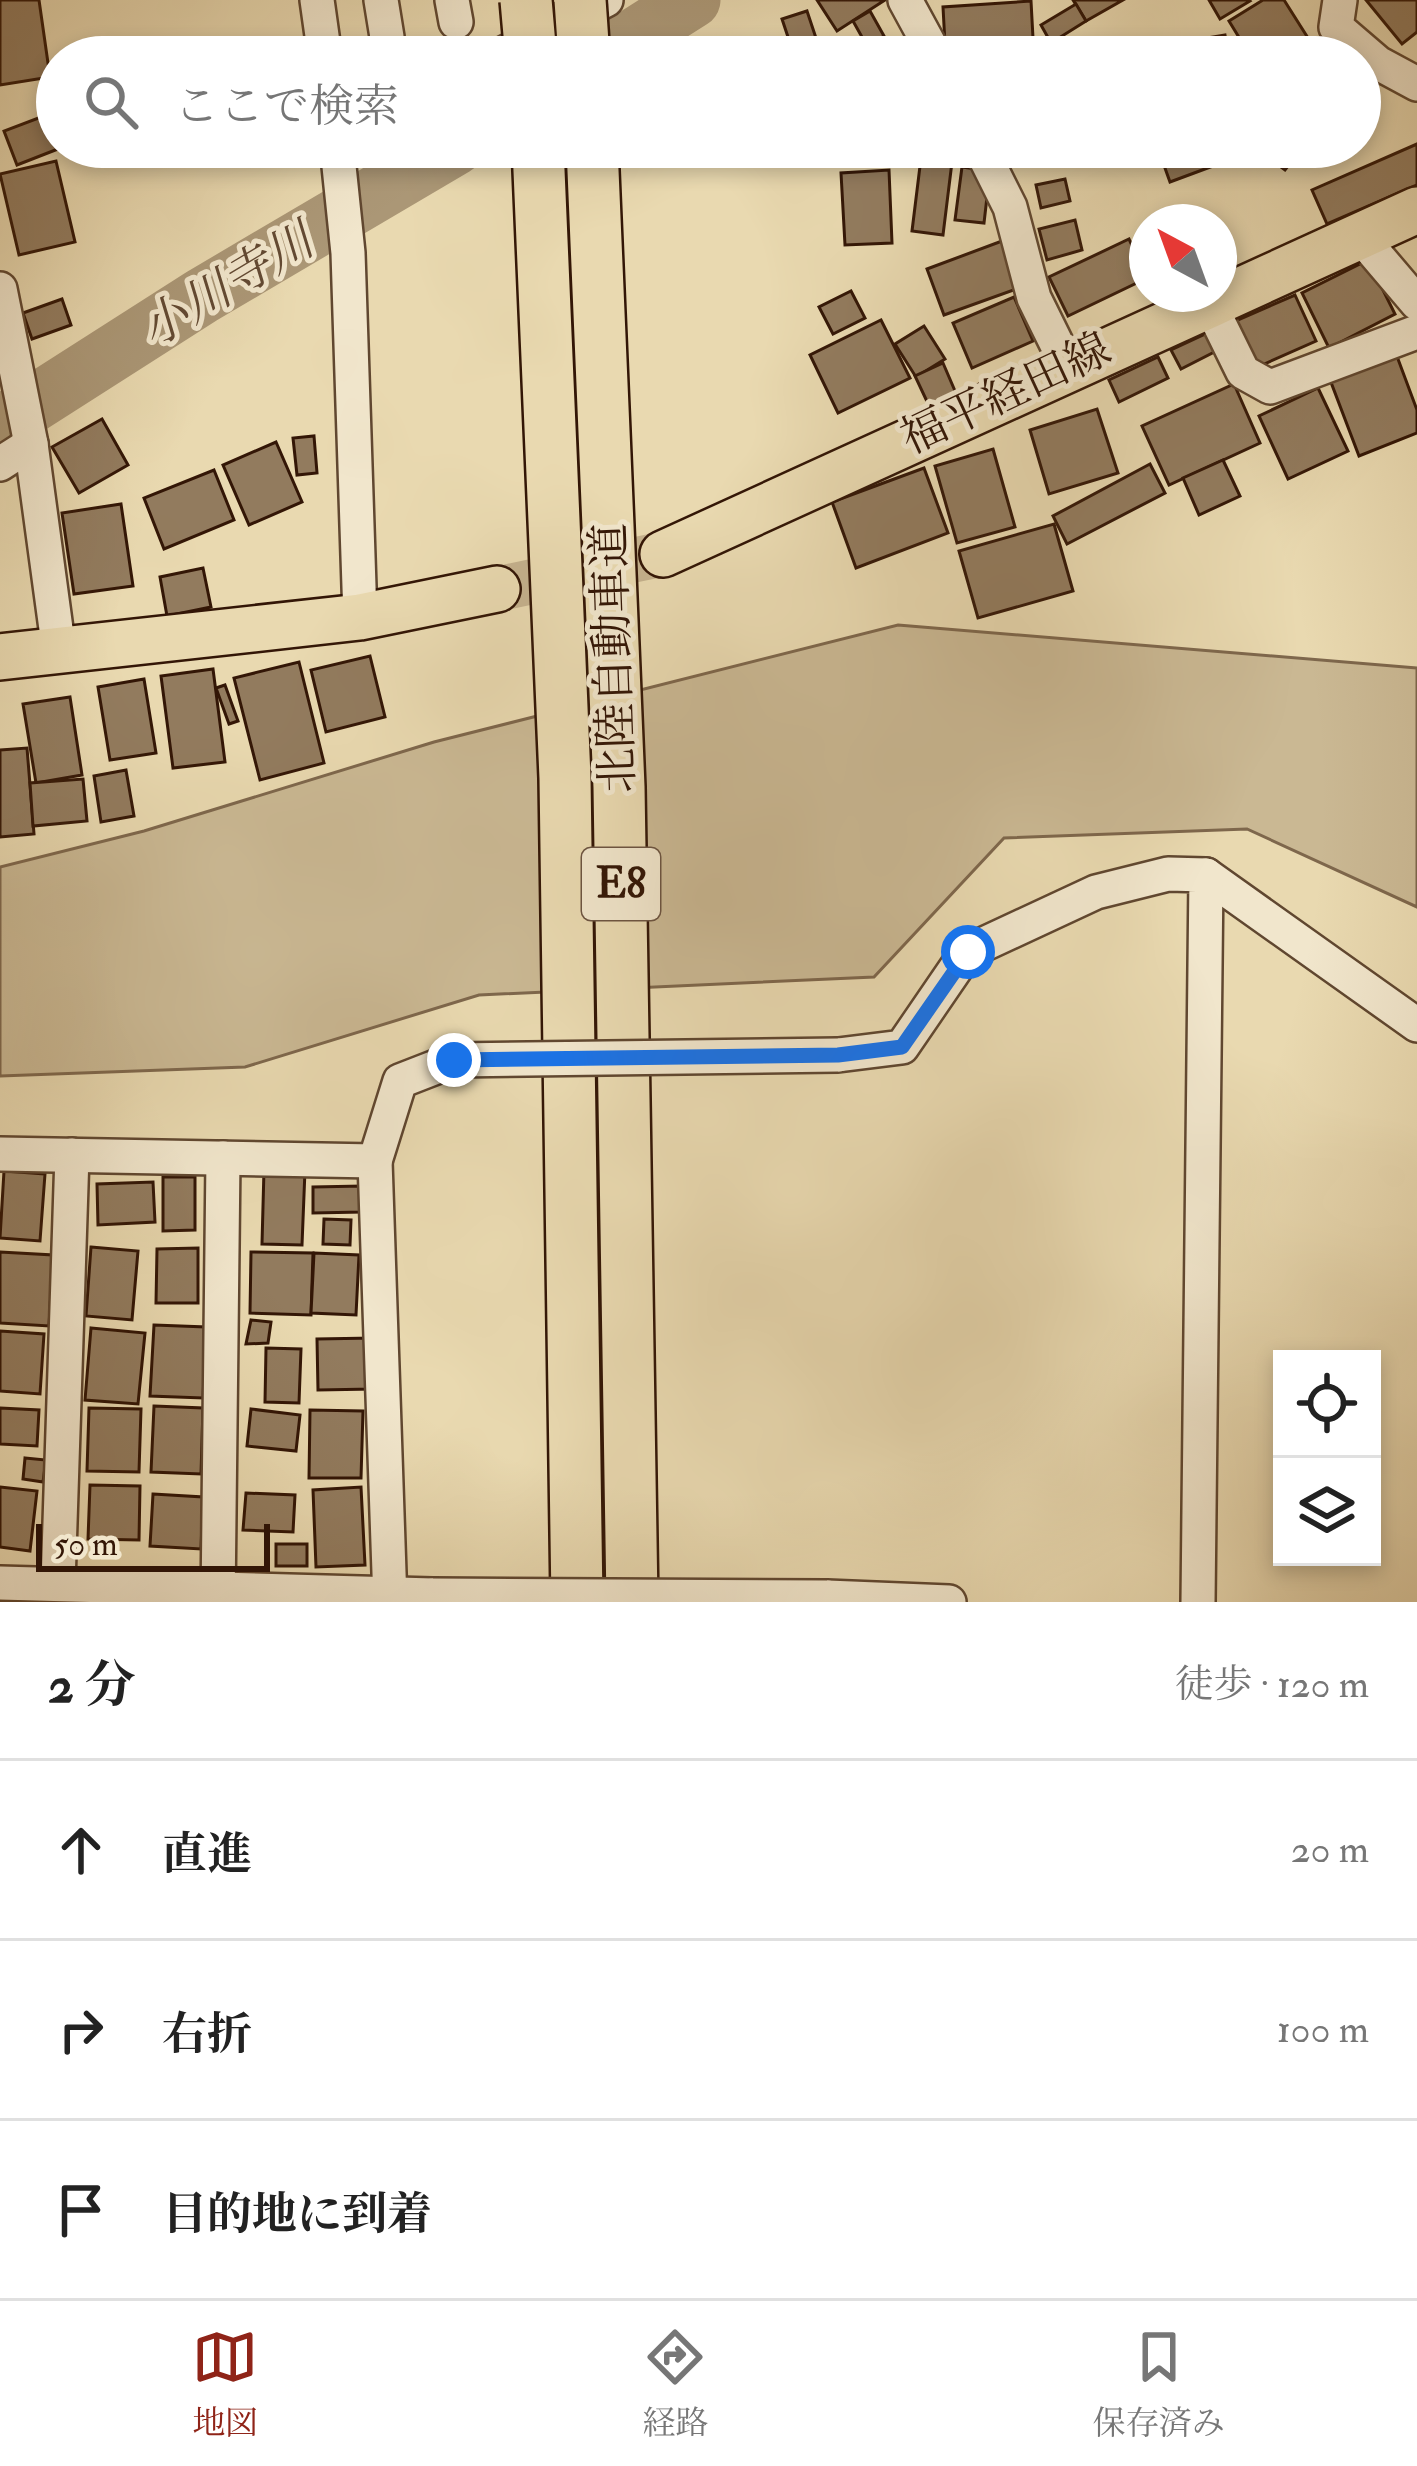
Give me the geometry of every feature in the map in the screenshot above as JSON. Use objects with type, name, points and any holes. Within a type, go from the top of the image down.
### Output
[{"type":"highway","points":[[526,0],[529,36]]},
{"type":"highway","points":[[580,0],[583,36]]},
{"type":"highway","name":"北陸自動車道","points":[[540,168],[565,778],[577,1602]]},
{"type":"highway","name":"北陸自動車道","points":[[592,168],[619,787],[632,1602]]},
{"type":"main road","name":"福平経田線","points":[[1237,291],[1417,210]]},
{"type":"main road","name":"福平経田線","points":[[662,554],[1188,312]]},
{"type":"main road","points":[[0,657],[360,617],[497,590]]},
{"type":"street","points":[[317,0],[322,36]]},
{"type":"street","points":[[382,0],[387,36]]},
{"type":"street","points":[[537,36],[606,0]]},
{"type":"street","points":[[905,0],[925,36]]},
{"type":"street","points":[[1340,0],[1336,27],[1346,36]]},
{"type":"street","points":[[1381,65],[1417,84]]},
{"type":"street","points":[[340,168],[348,253],[360,617]]},
{"type":"street","points":[[990,168],[1010,207],[1034,298],[1067,365]]},
{"type":"street","points":[[1360,236],[1417,303]]},
{"type":"street","points":[[0,289],[31,444],[59,651]]},
{"type":"street","points":[[1213,312],[1243,372],[1270,387],[1417,332]]},
{"type":"street","points":[[0,464],[31,444]]},
{"type":"street","points":[[390,1598],[375,1161],[400,1081],[454,1060],[838,1055],[902,1047],[968,952],[1096,892],[1168,874],[1206,874],[1417,1025]]},
{"type":"street","points":[[1198,1602],[1206,874]]},
{"type":"street","points":[[0,1154],[375,1161]]},
{"type":"street","points":[[58,1584],[72,1155]]},
{"type":"street","points":[[218,1594],[223,1158]]},
{"type":"street","points":[[0,1583],[390,1598],[827,1597],[950,1602]]},
{"type":"shaded area","points":[[898,625],[1417,668],[1417,907],[1247,829],[1004,838],[874,977],[479,995],[245,1067],[0,1076],[0,867],[144,831],[434,742]]},
{"type":"building","points":[[0,0],[39,0],[44,36],[36,36],[36,79],[0,85]]},
{"type":"building","points":[[817,0],[885,0],[837,31]]},
{"type":"building","points":[[1073,0],[1123,0],[1086,21]]},
{"type":"building","points":[[1209,0],[1249,0],[1250,1],[1220,19]]},
{"type":"building","points":[[1263,0],[1284,0],[1307,36],[1238,36],[1229,21]]},
{"type":"building","points":[[1366,0],[1417,0],[1417,32],[1402,44]]},
{"type":"building","points":[[1031,1],[1033,36],[945,36],[943,7]]},
{"type":"building","points":[[1076,4],[1086,21],[1062,36],[1047,36],[1041,25]]},
{"type":"building","points":[[807,11],[815,36],[788,36],[782,19]]},
{"type":"building","points":[[870,11],[884,36],[861,36],[853,21]]},
{"type":"building","points":[[36,119],[36,158],[17,165],[4,131]]},
{"type":"building","points":[[1417,144],[1417,185],[1327,224],[1312,190],[1362,168],[1381,168],[1381,160]]},
{"type":"building","points":[[36,166],[58,168],[75,242],[19,255],[0,174]]},
{"type":"building","points":[[920,168],[951,168],[943,235],[912,231]]},
{"type":"building","points":[[962,168],[990,171],[984,223],[955,220]]},
{"type":"building","points":[[1165,168],[1208,168],[1170,182]]},
{"type":"building","points":[[889,170],[892,243],[845,245],[841,173]]},
{"type":"building","points":[[1065,179],[1070,201],[1041,208],[1036,185]]},
{"type":"building","points":[[1075,220],[1082,250],[1047,260],[1039,229]]},
{"type":"building","points":[[1129,239],[1129,287],[1068,316],[1049,277]]},
{"type":"building","points":[[1002,241],[1019,288],[944,315],[927,269]]},
{"type":"building","points":[[1368,260],[1395,314],[1329,348],[1302,293]]},
{"type":"building","points":[[851,291],[865,318],[833,334],[819,307]]},
{"type":"building","points":[[1295,295],[1316,341],[1253,369],[1233,322]]},
{"type":"building","points":[[1014,297],[1033,341],[972,368],[953,323]]},
{"type":"building","points":[[62,299],[71,325],[32,339],[23,313]]},
{"type":"building","points":[[881,320],[910,378],[838,413],[810,355]]},
{"type":"building","points":[[924,326],[945,359],[916,377],[895,344]]},
{"type":"building","points":[[1214,330],[1222,348],[1181,369],[1171,350]]},
{"type":"building","points":[[1395,351],[1417,410],[1417,433],[1359,456],[1329,377]]},
{"type":"building","points":[[1158,357],[1168,378],[1119,402],[1109,380]]},
{"type":"building","points":[[943,363],[958,398],[931,410],[915,376]]},
{"type":"building","points":[[1234,384],[1260,443],[1169,485],[1142,426]]},
{"type":"building","points":[[1318,388],[1348,451],[1288,479],[1259,416]]},
{"type":"building","points":[[1097,409],[1118,473],[1049,494],[1030,430]]},
{"type":"building","points":[[102,419],[128,465],[79,493],[52,447]]},
{"type":"building","points":[[314,436],[317,473],[297,475],[293,438]]},
{"type":"building","points":[[276,442],[302,502],[249,525],[223,465]]},
{"type":"building","points":[[993,449],[1015,527],[957,543],[935,466]]},
{"type":"building","points":[[1223,460],[1240,496],[1199,515],[1183,478]]},
{"type":"building","points":[[1150,464],[1165,493],[1067,544],[1053,516]]},
{"type":"building","points":[[924,468],[948,533],[856,568],[832,502]]},
{"type":"building","points":[[214,470],[234,520],[164,549],[144,498]]},
{"type":"building","points":[[121,504],[133,586],[74,594],[62,513]]},
{"type":"building","points":[[1054,524],[1073,591],[978,618],[959,551]]},
{"type":"building","points":[[203,568],[211,607],[167,616],[160,577]]},
{"type":"building","points":[[370,656],[385,717],[326,732],[311,670]]},
{"type":"building","points":[[299,662],[324,763],[260,780],[234,678]]},
{"type":"building","points":[[213,669],[225,762],[173,768],[161,676]]},
{"type":"building","points":[[144,679],[156,753],[110,760],[98,687]]},
{"type":"building","points":[[225,685],[238,721],[229,724],[216,688]]},
{"type":"building","points":[[70,697],[82,775],[36,783],[23,704]]},
{"type":"building","points":[[27,748],[34,834],[0,837],[0,750]]},
{"type":"building","points":[[126,770],[134,816],[101,822],[94,776]]},
{"type":"building","points":[[83,779],[87,821],[33,826],[30,783]]},
{"type":"building","points":[[264,1169],[305,1170],[302,1245],[262,1244]]},
{"type":"building","points":[[4,1171],[45,1174],[40,1241],[0,1238]]},
{"type":"building","points":[[163,1177],[195,1177],[195,1230],[163,1231]]},
{"type":"building","points":[[153,1182],[155,1222],[98,1225],[97,1184]]},
{"type":"building","points":[[362,1186],[362,1212],[313,1213],[313,1187]]},
{"type":"building","points":[[324,1219],[351,1220],[350,1245],[323,1244]]},
{"type":"building","points":[[91,1247],[138,1251],[132,1320],[86,1316]]},
{"type":"building","points":[[198,1248],[198,1303],[156,1303],[157,1249]]},
{"type":"building","points":[[0,1252],[53,1255],[49,1326],[0,1323]]},
{"type":"building","points":[[251,1252],[313,1253],[311,1315],[250,1313]]},
{"type":"building","points":[[314,1253],[359,1255],[356,1315],[311,1313]]},
{"type":"building","points":[[251,1320],[271,1322],[268,1343],[246,1344]]},
{"type":"building","points":[[154,1325],[206,1327],[203,1398],[150,1396]]},
{"type":"building","points":[[91,1328],[145,1333],[138,1404],[85,1400]]},
{"type":"building","points":[[0,1331],[44,1334],[40,1394],[0,1391]]},
{"type":"building","points":[[373,1338],[373,1389],[318,1390],[317,1339]]},
{"type":"building","points":[[266,1348],[301,1349],[299,1403],[265,1402]]},
{"type":"building","points":[[154,1406],[203,1408],[201,1474],[151,1472]]},
{"type":"building","points":[[0,1408],[39,1410],[37,1446],[0,1444]]},
{"type":"building","points":[[89,1408],[141,1409],[139,1472],[87,1471]]},
{"type":"building","points":[[251,1409],[300,1415],[296,1451],[247,1446]]},
{"type":"building","points":[[310,1410],[363,1411],[361,1478],[309,1478]]},
{"type":"building","points":[[25,1458],[46,1460],[43,1482],[23,1479]]},
{"type":"building","points":[[90,1485],[140,1486],[139,1540],[88,1539]]},
{"type":"building","points":[[0,1487],[37,1491],[30,1551],[0,1547]]},
{"type":"building","points":[[361,1487],[365,1565],[316,1567],[313,1490]]},
{"type":"building","points":[[246,1493],[295,1495],[293,1532],[243,1530]]},
{"type":"building","points":[[153,1494],[203,1497],[201,1549],[150,1546]]},
{"type":"building","points":[[276,1544],[307,1544],[307,1566],[276,1566]]},
{"type":"waterway","name":"小川寺川","points":[[635,36],[692,0]]},
{"type":"waterway","name":"小川寺川","points":[[0,425],[202,296],[419,168]]},
{"type":"tunnel","points":[[497,589],[663,554]]},
{"type":"route","points":[[454,1060],[838,1055],[902,1047],[968,952]]}]
